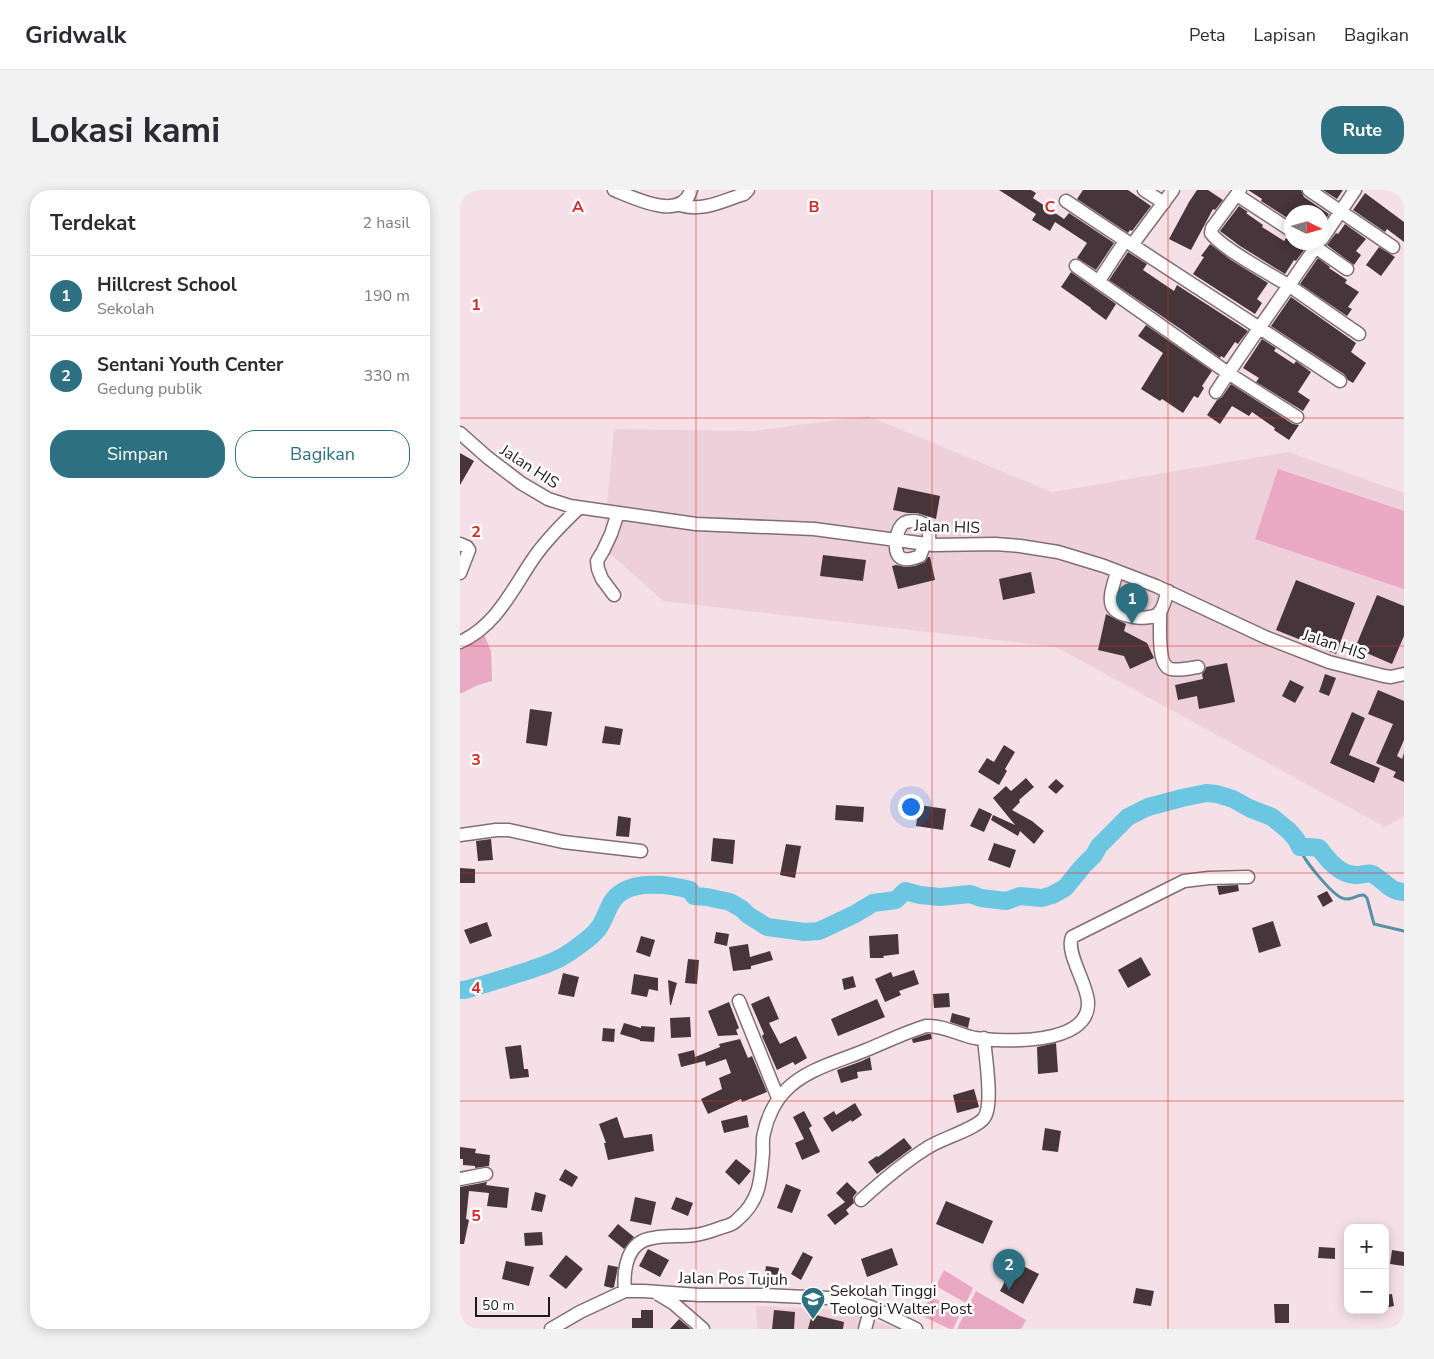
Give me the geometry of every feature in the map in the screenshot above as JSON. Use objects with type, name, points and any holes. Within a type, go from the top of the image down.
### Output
[{"type":"street","points":[[614,190],[642,200],[671,207],[680,205],[691,208],[699,208],[745,191]]},
{"type":"street","points":[[680,205],[690,196],[691,190]]},
{"type":"street","points":[[1144,190],[1164,203]]},
{"type":"street","points":[[1098,282],[1174,190]]},
{"type":"street","points":[[1309,190],[1393,247]]},
{"type":"street","points":[[1329,226],[1355,190]]},
{"type":"street","points":[[1284,225],[1238,192],[1212,228],[1211,233],[1214,238],[1290,286],[1359,334]]},
{"type":"street","points":[[1066,201],[1340,381]]},
{"type":"street","points":[[1216,392],[1290,286],[1312,250]]},
{"type":"street","points":[[1324,250],[1347,269]]},
{"type":"street","points":[[1076,266],[1228,373],[1297,417]]},
{"type":"street","name":"Jalan HIS","points":[[460,433],[487,457],[537,492],[558,503],[579,508],[696,524],[814,529],[927,544],[995,544],[1058,552],[1117,571],[1168,591],[1265,637],[1330,662],[1384,676],[1391,677],[1404,674]]},
{"type":"street","points":[[460,642],[476,633],[497,613],[533,559],[552,535],[579,508]]},
{"type":"street","points":[[614,595],[602,579],[597,561],[611,534],[618,513]]},
{"type":"street","points":[[915,521],[926,524],[929,530],[927,544],[920,556],[900,558],[896,539],[904,522],[915,521]]},
{"type":"street","points":[[460,544],[469,550],[460,574]]},
{"type":"street","points":[[1117,571],[1111,599],[1114,608],[1129,616],[1138,618],[1153,617],[1160,611]]},
{"type":"street","points":[[1168,591],[1160,611],[1161,656],[1164,665],[1169,669],[1177,670],[1198,667]]},
{"type":"street","points":[[460,836],[496,830],[509,830],[545,839],[641,851]]},
{"type":"street","points":[[625,1291],[624,1277],[630,1252],[644,1240],[710,1232],[734,1223],[746,1212],[758,1192],[761,1175],[763,1134],[768,1120],[778,1098],[799,1079],[813,1071],[926,1026],[973,1037],[996,1040],[1058,1036],[1079,1023],[1087,1012],[1088,1005],[1087,993],[1076,964],[1070,940],[1072,937],[1184,881],[1248,877]]},
{"type":"street","points":[[739,1001],[778,1098]]},
{"type":"street","points":[[861,1200],[884,1178],[929,1146],[978,1124],[985,1117],[988,1106],[988,1080],[984,1038]]},
{"type":"street","points":[[460,1179],[486,1174]]},
{"type":"street","name":"Jalan Pos Tujuh","points":[[552,1329],[580,1312],[625,1291],[699,1295],[763,1294],[846,1300],[871,1307],[916,1329]]},
{"type":"street","points":[[656,1292],[673,1303],[704,1329]]},
{"type":"street","points":[[865,1329],[871,1307]]},
{"type":"shaded area","points":[[868,416],[1052,492],[1289,452],[1404,493],[1404,816],[1385,827],[1056,647],[663,601],[603,547],[614,429],[752,431]]},
{"type":"shaded area","points":[[1278,469],[1404,511],[1404,589],[1255,539]]},
{"type":"shaded area","points":[[480,625],[491,651],[492,681],[478,685],[460,694],[460,638]]},
{"type":"shaded area","points":[[944,1270],[973,1288],[966,1303],[936,1286]]},
{"type":"shaded area","points":[[976,1291],[1026,1320],[1021,1329],[957,1329]]},
{"type":"shaded area","points":[[930,1296],[961,1312],[953,1329],[920,1315]]},
{"type":"shaded area","name":"Sekolah Tinggi Teologi Walter Post","points":[[756,1306],[840,1310],[899,1329],[757,1329]]},
{"type":"building","points":[[999,190],[1031,190],[1036,193],[1033,198],[1064,219],[1069,213],[1114,243],[1096,270],[1077,258],[1087,243],[1055,222],[1050,231],[1032,220],[1036,214]]},
{"type":"building","points":[[1083,190],[1128,190],[1151,206],[1132,231],[1130,230],[1128,233],[1077,199]]},
{"type":"building","points":[[1197,190],[1208,190],[1223,200],[1215,210],[1213,209],[1191,250],[1169,239]]},
{"type":"building","points":[[1248,190],[1301,190],[1304,197],[1316,205],[1284,205],[1284,216],[1261,201],[1262,199]]},
{"type":"building","points":[[1323,190],[1343,190],[1337,199]]},
{"type":"building","points":[[1365,193],[1404,222],[1404,242],[1387,229],[1385,232],[1353,210]]},
{"type":"building","points":[[1239,206],[1263,225],[1262,227],[1284,241],[1284,250],[1304,250],[1296,261],[1294,260],[1285,274],[1220,231]]},
{"type":"building","points":[[1345,224],[1366,239],[1356,251],[1361,255],[1354,265],[1329,246],[1329,242],[1336,233],[1338,234]]},
{"type":"building","points":[[1210,244],[1231,260],[1268,283],[1257,299],[1262,303],[1255,314],[1193,274],[1204,257],[1201,256]]},
{"type":"building","points":[[1379,247],[1395,257],[1381,276],[1366,265]]},
{"type":"building","points":[[1128,252],[1147,264],[1143,270],[1174,291],[1177,285],[1248,331],[1238,344],[1235,342],[1224,358],[1221,356],[1220,358],[1109,280]]},
{"type":"building","points":[[1318,258],[1347,280],[1345,283],[1359,292],[1348,307],[1352,309],[1347,316],[1300,284]]},
{"type":"building","points":[[1071,272],[1116,304],[1106,320],[1061,287]]},
{"type":"building","points":[[1291,297],[1356,343],[1351,352],[1366,363],[1353,383],[1344,374],[1271,326]]},
{"type":"building","points":[[1146,325],[1212,371],[1202,386],[1204,388],[1198,398],[1194,396],[1183,413],[1162,399],[1160,401],[1141,389],[1163,353],[1138,336]]},
{"type":"building","points":[[1262,339],[1276,348],[1274,351],[1294,364],[1296,361],[1311,372],[1298,392],[1310,400],[1303,411],[1256,382],[1259,378],[1243,368]]},
{"type":"building","points":[[1231,384],[1293,424],[1299,425],[1289,440],[1252,412],[1249,416],[1232,406],[1220,424],[1207,415]]},
{"type":"building","points":[[460,453],[474,461],[460,485]]},
{"type":"building","points":[[898,487],[940,496],[936,519],[917,513],[893,510]]},
{"type":"building","points":[[823,555],[866,560],[863,581],[820,576]]},
{"type":"building","points":[[930,557],[935,580],[898,589],[892,566],[915,566],[925,562]]},
{"type":"building","points":[[1031,572],[1035,593],[1003,600],[999,579]]},
{"type":"building","points":[[1296,580],[1355,603],[1336,654],[1276,630]]},
{"type":"building","points":[[1377,595],[1404,606],[1404,636],[1392,664],[1355,648]]},
{"type":"building","points":[[1106,614],[1126,624],[1124,631],[1147,643],[1154,658],[1130,669],[1124,656],[1098,650]]},
{"type":"building","points":[[1227,663],[1235,702],[1199,709],[1197,696],[1178,700],[1175,685],[1203,679],[1202,674],[1206,667]]},
{"type":"building","points":[[1325,674],[1336,678],[1329,696],[1319,692]]},
{"type":"building","points":[[1290,680],[1304,687],[1295,703],[1282,696]]},
{"type":"building","points":[[1378,690],[1404,701],[1404,740],[1397,756],[1402,759],[1404,753],[1404,782],[1393,777],[1396,772],[1376,763],[1393,724],[1368,714]]},
{"type":"building","points":[[530,709],[552,712],[547,746],[526,743]]},
{"type":"building","points":[[1352,712],[1365,718],[1349,755],[1380,768],[1374,783],[1330,763]]},
{"type":"building","points":[[605,726],[623,729],[620,745],[602,743]]},
{"type":"building","points":[[1004,745],[1015,752],[1005,769],[1007,771],[999,785],[978,772],[987,758],[994,762]]},
{"type":"building","points":[[1026,778],[1034,787],[1019,800],[1020,802],[1012,810],[1032,821],[1044,831],[1034,844],[1020,831],[1018,836],[991,820],[993,815],[1015,825],[993,798],[1006,786],[1011,791]]},
{"type":"building","points":[[1056,779],[1064,786],[1056,794],[1048,787]]},
{"type":"building","points":[[836,805],[864,807],[863,822],[835,820]]},
{"type":"building","points":[[919,805],[946,809],[943,830],[916,826]]},
{"type":"building","points":[[979,808],[992,814],[984,832],[970,826]]},
{"type":"building","points":[[618,816],[631,818],[629,837],[616,836]]},
{"type":"building","points":[[713,838],[735,840],[733,864],[711,861]]},
{"type":"building","points":[[491,839],[493,860],[478,861],[476,841]]},
{"type":"building","points":[[994,843],[1016,850],[1010,868],[988,860]]},
{"type":"building","points":[[786,844],[801,846],[795,878],[780,875]]},
{"type":"building","points":[[460,868],[475,869],[475,883],[460,883]]},
{"type":"building","points":[[1238,885],[1239,891],[1219,895],[1217,886]]},
{"type":"building","points":[[1327,891],[1333,901],[1323,907],[1317,896]]},
{"type":"building","points":[[1273,921],[1281,946],[1259,953],[1252,928]]},
{"type":"building","points":[[487,922],[492,936],[470,944],[464,930]]},
{"type":"building","points":[[716,932],[729,934],[727,946],[714,943]]},
{"type":"building","points":[[898,934],[899,954],[883,956],[884,958],[870,958],[869,936]]},
{"type":"building","points":[[641,936],[655,940],[650,957],[636,952]]},
{"type":"building","points":[[748,944],[750,957],[770,951],[773,960],[751,966],[751,969],[733,971],[729,947]]},
{"type":"building","points":[[1141,957],[1151,975],[1128,988],[1118,970]]},
{"type":"building","points":[[688,959],[699,960],[697,984],[685,983]]},
{"type":"building","points":[[914,970],[919,984],[899,991],[901,995],[885,1002],[875,979],[891,972],[893,977]]},
{"type":"building","points":[[563,973],[579,977],[574,997],[558,994]]},
{"type":"building","points":[[634,974],[658,978],[658,991],[649,989],[647,997],[631,994]]},
{"type":"building","points":[[853,976],[856,987],[844,990],[842,979]]},
{"type":"building","points":[[668,980],[677,983],[671,1005],[670,1005]]},
{"type":"building","points":[[949,993],[950,1007],[934,1008],[933,994]]},
{"type":"building","points":[[769,996],[779,1019],[769,1023],[780,1044],[796,1036],[807,1058],[795,1065],[793,1062],[777,1070],[751,1004]]},
{"type":"building","points":[[877,999],[885,1017],[838,1036],[831,1019]]},
{"type":"building","points":[[729,1002],[739,1028],[736,1030],[738,1035],[718,1036],[708,1011]]},
{"type":"building","points":[[952,1013],[970,1018],[968,1028],[950,1022]]},
{"type":"building","points":[[690,1017],[691,1037],[671,1038],[670,1018]]},
{"type":"building","points":[[624,1023],[641,1028],[641,1026],[655,1027],[654,1042],[640,1041],[620,1034]]},
{"type":"building","points":[[603,1028],[615,1029],[614,1042],[602,1041]]},
{"type":"building","points":[[931,1034],[932,1039],[913,1043],[912,1039]]},
{"type":"building","points":[[740,1039],[748,1058],[752,1056],[767,1092],[742,1102],[741,1099],[708,1114],[701,1099],[722,1089],[719,1078],[731,1073],[726,1059],[706,1066],[705,1061],[681,1067],[678,1054],[694,1050],[695,1057],[720,1047],[719,1044]]},
{"type":"building","points":[[1056,1043],[1058,1072],[1038,1074],[1037,1047]]},
{"type":"building","points":[[521,1045],[524,1069],[528,1069],[529,1077],[510,1079],[505,1047]]},
{"type":"building","points":[[870,1057],[872,1070],[857,1072],[858,1078],[841,1083],[837,1070]]},
{"type":"building","points":[[974,1089],[979,1107],[957,1113],[953,1095]]},
{"type":"building","points":[[855,1103],[862,1115],[832,1132],[823,1118],[834,1111],[836,1115]]},
{"type":"building","points":[[804,1111],[812,1126],[809,1128],[820,1152],[802,1160],[795,1143],[804,1139],[793,1117]]},
{"type":"building","points":[[747,1115],[749,1127],[724,1133],[721,1121]]},
{"type":"building","points":[[617,1117],[624,1138],[652,1134],[654,1151],[608,1160],[604,1143],[606,1143],[599,1124]]},
{"type":"building","points":[[1045,1128],[1061,1131],[1058,1152],[1042,1150]]},
{"type":"building","points":[[904,1138],[912,1148],[877,1174],[868,1162]]},
{"type":"building","points":[[460,1147],[476,1149],[475,1153],[490,1155],[489,1166],[475,1168],[475,1166],[463,1165],[463,1159],[460,1159]]},
{"type":"building","points":[[736,1159],[751,1171],[739,1185],[725,1172]]},
{"type":"building","points":[[565,1169],[578,1177],[572,1187],[559,1180]]},
{"type":"building","points":[[487,1182],[486,1185],[509,1188],[507,1208],[487,1206],[489,1193],[469,1191],[466,1219],[469,1220],[464,1244],[460,1244],[460,1187]]},
{"type":"building","points":[[847,1182],[857,1192],[853,1197],[854,1203],[846,1210],[849,1214],[835,1225],[827,1215],[845,1202],[836,1193]]},
{"type":"building","points":[[786,1184],[801,1190],[792,1213],[777,1208]]},
{"type":"building","points":[[535,1192],[546,1195],[542,1212],[531,1210]]},
{"type":"building","points":[[635,1197],[656,1202],[651,1225],[630,1221]]},
{"type":"building","points":[[676,1197],[693,1203],[688,1216],[671,1209]]},
{"type":"building","points":[[946,1201],[993,1221],[983,1244],[936,1224]]},
{"type":"building","points":[[618,1224],[634,1237],[624,1249],[608,1236]]},
{"type":"building","points":[[542,1232],[543,1245],[525,1246],[524,1233]]},
{"type":"building","points":[[1319,1247],[1335,1248],[1335,1259],[1318,1258]]},
{"type":"building","points":[[892,1248],[898,1265],[867,1277],[861,1259]]},
{"type":"building","points":[[648,1249],[669,1260],[660,1277],[639,1266]]},
{"type":"building","points":[[1392,1250],[1404,1252],[1404,1266],[1390,1264]]},
{"type":"building","points":[[803,1252],[813,1257],[801,1280],[791,1274]]},
{"type":"building","points":[[566,1255],[583,1269],[566,1289],[549,1276]]},
{"type":"building","points":[[506,1261],[534,1267],[529,1286],[502,1279]]},
{"type":"building","points":[[1015,1262],[1039,1274],[1023,1304],[1000,1291]]},
{"type":"building","points":[[608,1265],[618,1267],[614,1287],[612,1288],[604,1286]]},
{"type":"building","points":[[766,1266],[779,1268],[777,1283],[764,1281]]},
{"type":"building","points":[[1136,1288],[1154,1291],[1151,1306],[1133,1303]]},
{"type":"building","points":[[1389,1294],[1392,1294],[1394,1306],[1389,1307]]},
{"type":"building","points":[[1274,1304],[1289,1304],[1289,1323],[1275,1323]]},
{"type":"building","points":[[641,1310],[653,1310],[653,1328],[632,1328],[632,1318],[641,1318]]},
{"type":"building","points":[[774,1310],[795,1312],[794,1329],[772,1329]]},
{"type":"building","points":[[812,1314],[844,1322],[843,1329],[808,1329]]},
{"type":"building","points":[[679,1319],[691,1329],[670,1329]]},
{"type":"waterway","points":[[460,990],[530,970],[562,957],[595,932],[614,899],[630,888],[640,886],[661,885],[690,890],[694,896],[730,902],[767,927],[805,932],[819,931],[873,903],[896,900],[905,891],[940,897],[970,894],[981,898],[1006,901],[1020,896],[1042,898],[1065,888],[1094,855],[1099,846],[1128,817],[1148,807],[1206,793],[1233,799],[1272,817],[1289,831],[1300,847],[1319,848],[1330,862],[1344,872],[1355,875],[1372,874],[1391,888],[1404,892]]},
{"type":"waterway","points":[[1300,847],[1311,867],[1337,895],[1345,899],[1364,895],[1367,898],[1374,924],[1404,931]]},
{"type":"place","name":"Hillcrest School","points":[[1132,624]]},
{"type":"place","name":"Sentani Youth Center","points":[[1009,1290]]},
{"type":"place","name":"Sekolah Tinggi Teologi Walter Post","points":[[813,1320]]}]
